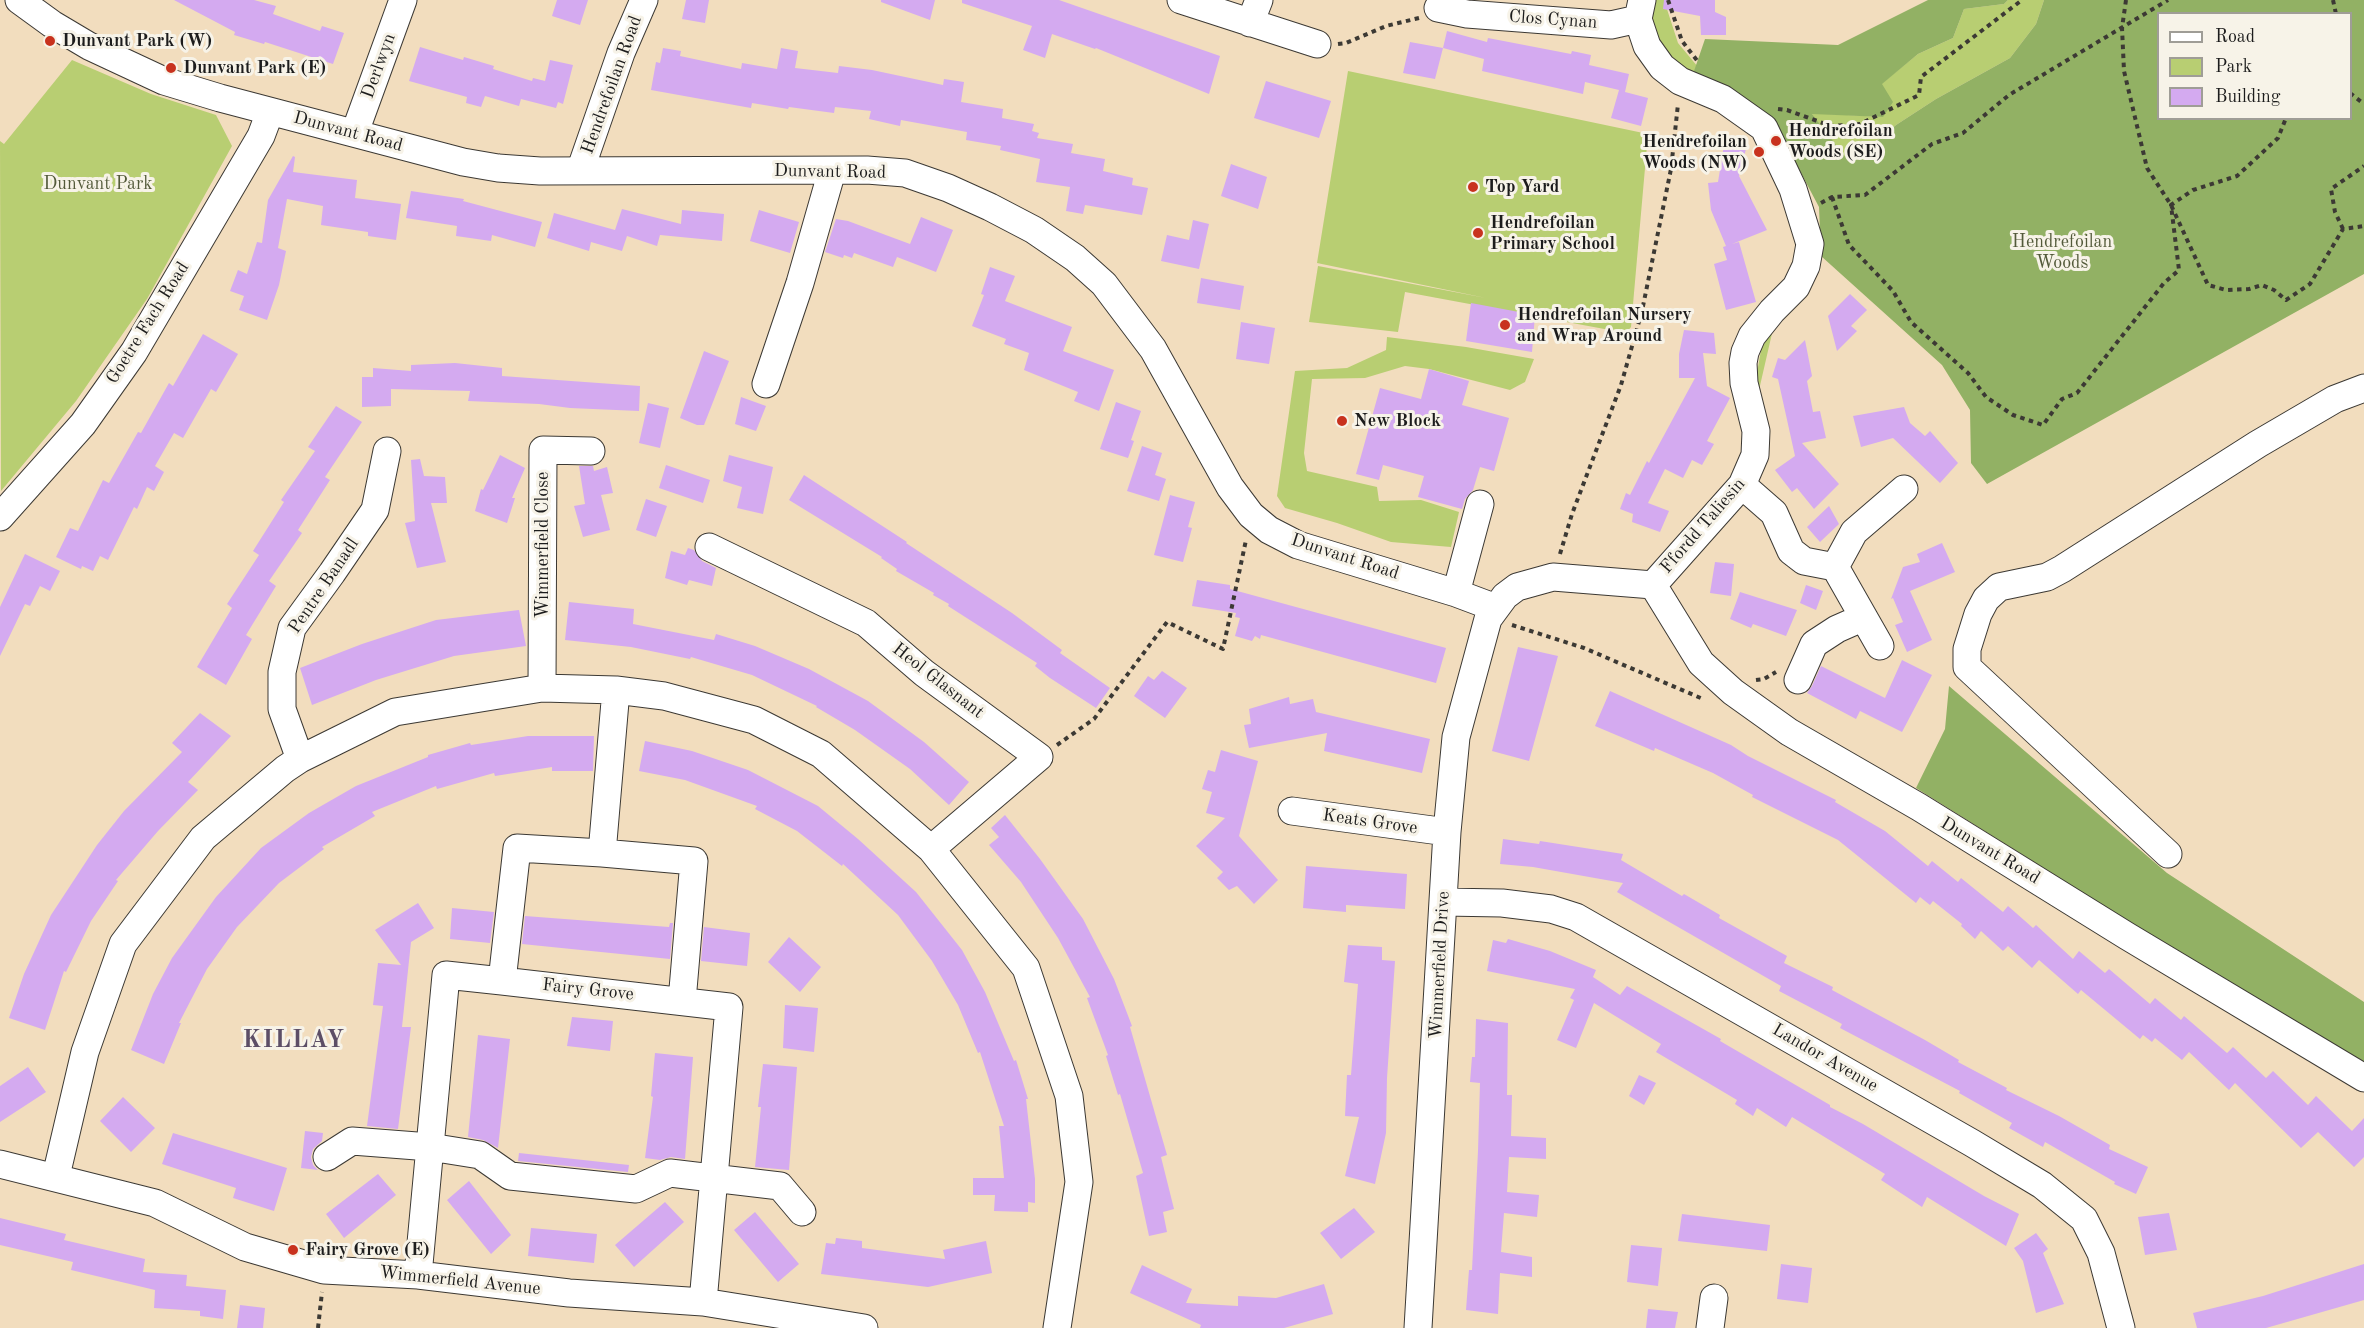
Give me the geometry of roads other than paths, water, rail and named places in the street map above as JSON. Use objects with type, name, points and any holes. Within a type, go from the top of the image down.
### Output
[{"type":"street","name":"Dunvant Road","points":[[19,0],[52,24],[89,46],[164,81],[270,112],[486,166],[540,171],[905,173],[948,188],[1034,230],[1075,258],[1104,284],[1153,350],[1174,383],[1210,454],[1230,486],[1251,515],[1269,531],[1299,545],[1456,593],[1492,614]]},
{"type":"street","name":"Derlwyn","points":[[355,132],[403,0]]},
{"type":"street","name":"Hendrefoilan Road","points":[[580,171],[621,53],[644,0]]},
{"type":"street","points":[[1181,0],[1255,12],[1317,44]]},
{"type":"street","name":"Clos Cynan","points":[[1438,8],[1466,7],[1611,25],[1640,9]]},
{"type":"street","name":"Ffordd Taliesin","points":[[1492,614],[1505,596],[1517,587],[1553,577],[1653,585],[1742,485],[1755,455],[1756,431],[1744,383],[1745,352],[1758,328],[1796,287],[1806,266],[1810,244],[1793,189],[1764,128],[1723,99],[1680,81],[1662,67],[1647,46],[1640,9]]},
{"type":"street","name":"Goetre Fach Road","points":[[0,517],[82,424],[134,352],[261,136],[270,112]]},
{"type":"street","points":[[766,384],[800,283],[832,171]]},
{"type":"street","points":[[2168,854],[1967,667],[1967,649],[1978,614],[1986,599],[1999,586],[2047,577],[2062,569],[2258,444],[2335,399],[2364,388]]},
{"type":"street","name":"Wimmerfield Close","points":[[542,688],[543,450],[591,451]]},
{"type":"street","name":"Pentre Banadl","points":[[300,759],[282,709],[282,672],[292,628],[375,510],[387,451]]},
{"type":"street","points":[[1742,485],[1774,513],[1791,551],[1804,561],[1835,567]]},
{"type":"street","points":[[1835,567],[1854,532],[1904,489]]},
{"type":"street","points":[[1456,593],[1480,504]]},
{"type":"street","name":"Heol Glasnant","points":[[709,547],[866,623],[924,673],[1039,757],[932,849]]},
{"type":"street","points":[[1835,567],[1880,646]]},
{"type":"street","name":"Dunvant Road","points":[[1653,585],[1701,663],[1733,692],[1789,732],[1919,807],[2127,936],[2364,1078]]},
{"type":"street","name":"Wimmerfield Drive","points":[[1418,1328],[1447,832],[1456,736],[1492,614]]},
{"type":"street","points":[[1798,680],[1814,644],[1837,629],[1862,618]]},
{"type":"street","points":[[56,1176],[85,1052],[123,944],[203,837],[300,759],[395,712],[542,688],[616,690],[664,696],[754,720],[821,754],[932,849],[1026,968],[1069,1096],[1079,1182],[1057,1328]]},
{"type":"street","points":[[602,853],[616,690]]},
{"type":"street","name":"Keats Grove","points":[[1292,811],[1447,832]]},
{"type":"street","points":[[502,981],[517,848],[694,861],[682,1000]]},
{"type":"street","name":"Landor Avenue","points":[[1443,902],[1502,903],[1551,909],[1576,917],[1952,1131],[2042,1185],[2084,1219],[2101,1253],[2121,1328]]},
{"type":"street","name":"Fairy Grove","points":[[418,1275],[446,975],[729,1007],[703,1302]]},
{"type":"street","points":[[327,1157],[352,1141],[430,1147],[480,1155],[510,1176],[636,1189],[670,1173],[780,1186],[802,1212]]},
{"type":"street","name":"Wimmerfield Avenue","points":[[0,1164],[56,1176],[155,1203],[245,1248],[324,1270],[418,1275],[569,1293],[703,1302],[864,1328]]},
{"type":"street","points":[[1710,1328],[1714,1297]]},
{"type":"place","name":"Dunvant Park (W)","points":[[50,41]]},
{"type":"place","name":"Dunvant Park (E)","points":[[171,68]]},
{"type":"place","name":"Hendrefoilan Woods (SE)","points":[[1776,141]]},
{"type":"place","name":"Hendrefoilan Woods (NW)","points":[[1759,152]]},
{"type":"place","name":"Top Yard","points":[[1473,187]]},
{"type":"place","name":"Hendrefoilan Primary School","points":[[1478,233]]},
{"type":"place","name":"Hendrefoilan Nursery and Wrap Around","points":[[1505,325]]},
{"type":"place","name":"New Block","points":[[1342,421]]},
{"type":"place","name":"Fairy Grove (E)","points":[[293,1250]]},
{"type":"district","name":"KILLAY","points":[[294,1041]]},
{"type":"park label","name":"Dunvant Park","points":[[98,184]]},
{"type":"park label","name":"Hendrefoilan Woods","points":[[2062,252]]}]
